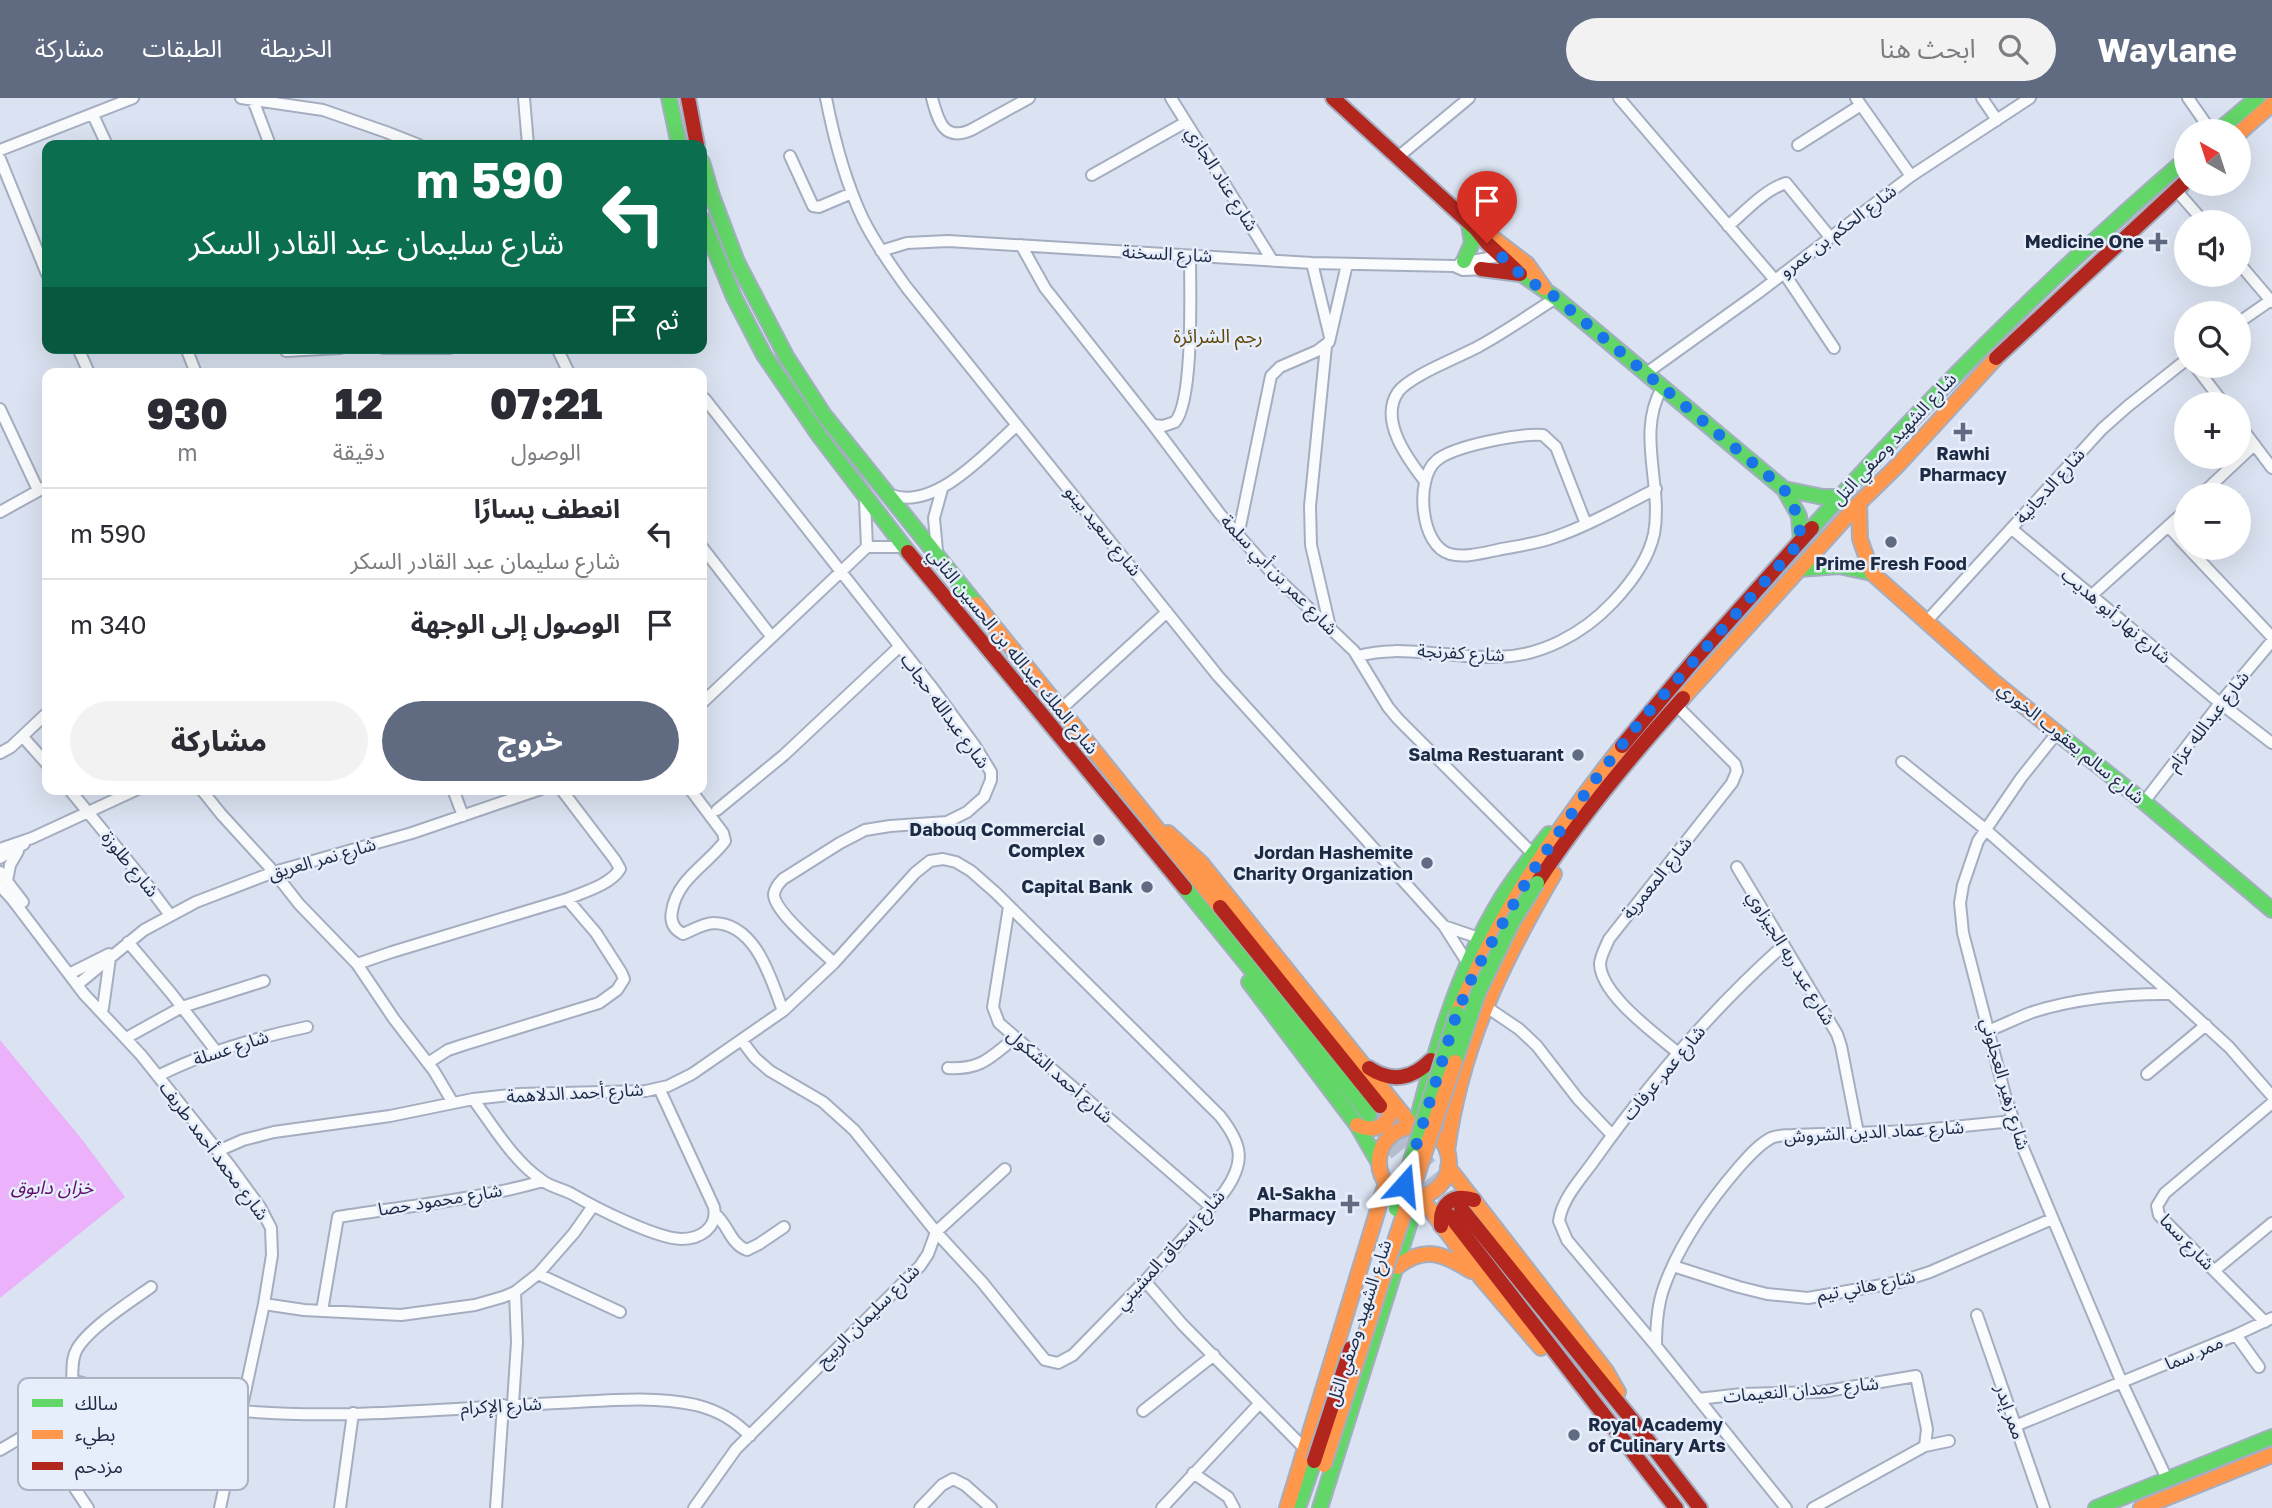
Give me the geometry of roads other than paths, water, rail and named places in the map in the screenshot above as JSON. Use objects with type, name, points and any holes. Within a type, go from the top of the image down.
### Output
[{"type":"main road","points":[[669,98],[678,140]]},
{"type":"main road","points":[[688,98],[696,140]]},
{"type":"main road","points":[[1333,98],[1512,261],[1529,282],[1550,293],[1784,489],[1798,516],[1801,541]]},
{"type":"main road","points":[[2243,119],[2266,108]]},
{"type":"main road","points":[[2251,122],[2266,108]]},
{"type":"main road","name":"شارع الشهيد وصفي التل","points":[[1298,1508],[1314,1458],[1390,1256],[1478,993],[1535,878],[1591,785],[1643,718],[1935,393],[2064,267],[2174,170]]},
{"type":"main road","name":"شارع الملك عبدالله بن الحسين الثاني","points":[[707,176],[727,234],[764,319],[800,382],[885,492],[1145,814],[1374,1112]]},
{"type":"main road","name":"شارع الشهيد وصفي التل","points":[[1535,878],[1676,705],[1859,503],[1898,465],[2008,345],[2174,192]]},
{"type":"main road","points":[[1459,264],[1472,243],[1472,225]]},
{"type":"main road","name":"شارع الملك عبدالله بن الحسين الثاني","points":[[707,233],[734,297],[764,355],[864,496],[1145,839],[1374,1112]]},
{"type":"main road","points":[[1481,270],[1512,261]]},
{"type":"main road","points":[[2064,267],[2067,277],[2077,280]]},
{"type":"main road","points":[[2044,286],[2052,291],[2057,299]]},
{"type":"main road","points":[[1784,489],[1823,497],[1841,497]]},
{"type":"main road","name":"شارع سالم يعقوب الخوري","points":[[1859,503],[1859,537],[1872,573],[1925,623],[2272,910]]},
{"type":"main road","points":[[1800,569],[1839,566],[1872,573]]},
{"type":"main road","points":[[1414,1127],[1432,1059],[1467,962],[1479,938],[1532,853],[1591,785]]},
{"type":"main road","points":[[1482,1279],[1456,1212],[1448,1167],[1447,1151],[1459,1080],[1486,1006],[1523,926],[1605,793]]},
{"type":"main road","points":[[1145,814],[1201,863],[1359,1060],[1380,1076],[1398,1079],[1414,1075],[1432,1059]]},
{"type":"main road","points":[[1359,1060],[1374,1112],[1381,1173],[1386,1183],[1400,1194],[1419,1196],[1456,1212],[1633,1421],[1700,1508]]},
{"type":"main road","points":[[1428,1076],[1430,1090],[1440,1098],[1448,1094],[1459,1080]]},
{"type":"main road","points":[[1374,1112],[1426,1129],[1435,1134],[1447,1151]]},
{"type":"main road","points":[[1380,1163],[1382,1149],[1387,1140],[1398,1131],[1414,1127]]},
{"type":"main road","points":[[1320,1508],[1419,1196],[1439,1186],[1448,1167]]},
{"type":"main road","points":[[1287,1508],[1314,1458],[1386,1183]]},
{"type":"main road","points":[[1456,1212],[1676,1508]]},
{"type":"main road","points":[[1372,1231],[1379,1220],[1392,1216],[1404,1221],[1409,1230]]},
{"type":"main road","points":[[1397,1267],[1415,1255],[1436,1253],[1456,1261],[1482,1279],[1587,1404],[1619,1434]]},
{"type":"main road","points":[[2096,1508],[2272,1437]]},
{"type":"main road","points":[[2141,1508],[2272,1455]]},
{"type":"main road","name":"شارع الشهيد وصفي التل","points":[[1310,1508],[1314,1458]]},
{"type":"street","points":[[0,150],[133,98]]},
{"type":"street","points":[[241,98],[323,110],[407,140]]},
{"type":"street","points":[[524,98],[528,140]]},
{"type":"street","name":"شارع سعيد بينو","points":[[826,98],[840,157],[862,217],[881,251],[907,288],[1218,676],[1444,926],[1467,962]]},
{"type":"street","points":[[932,98],[938,118],[943,126],[954,134],[971,130],[1028,98]]},
{"type":"street","name":"شارع عناد الجازي","points":[[1171,98],[1272,260]]},
{"type":"street","points":[[1398,157],[1468,98]]},
{"type":"street","name":"شارع الحكم بن عمرو","points":[[1619,98],[1728,226],[1779,276],[1911,176],[2030,98]]},
{"type":"street","points":[[1982,98],[1997,120]]},
{"type":"street","points":[[2188,98],[2202,119]]},
{"type":"street","points":[[253,100],[268,140]]},
{"type":"street","points":[[1798,145],[1859,102],[1911,176]]},
{"type":"street","points":[[93,115],[105,140]]},
{"type":"street","points":[[1091,175],[1186,122]]},
{"type":"street","points":[[790,156],[813,206],[819,207],[852,193]]},
{"type":"street","points":[[0,159],[42,262]]},
{"type":"street","points":[[1728,226],[1760,199],[1786,183],[1830,237]]},
{"type":"street","name":"شارع السخنة","points":[[881,251],[917,242],[1021,245],[1311,263],[1459,264],[1512,261]]},
{"type":"street","name":"شارع عمر بن أبي سلمة","points":[[1021,245],[1045,288],[1238,536],[1270,571],[1358,656],[1398,719],[1532,853]]},
{"type":"street","points":[[1153,425],[1163,426],[1175,422],[1183,410],[1190,256]]},
{"type":"street","points":[[1311,263],[1328,343]]},
{"type":"street","points":[[1330,628],[1311,545],[1310,506],[1328,343],[1347,264]]},
{"type":"street","name":"شارع السخنة","points":[[1459,264],[1462,270],[1481,270]]},
{"type":"street","points":[[1645,374],[1779,276],[1834,348]]},
{"type":"street","points":[[2251,277],[2272,301],[2251,315]]},
{"type":"street","points":[[1424,480],[1404,452],[1393,424],[1394,403],[1398,392],[1409,382],[1483,345],[1550,293]]},
{"type":"street","points":[[1238,536],[1271,376],[1280,367],[1328,343]]},
{"type":"street","name":"شارع الدجانية","points":[[1925,623],[2102,429],[2174,369]]},
{"type":"street","points":[[2204,378],[2215,392]]},
{"type":"street","name":"شارع كفرنجة","points":[[1358,656],[1386,649],[1495,657],[1520,655],[1566,638],[1607,608],[1641,567],[1653,536],[1656,489],[1651,420],[1662,388]]},
{"type":"street","name":"شارع عبدالله حجاب","points":[[707,402],[975,746],[987,764],[991,780],[978,804],[947,822],[865,830],[783,879],[776,887],[775,901],[787,917],[834,963]]},
{"type":"street","points":[[0,409],[42,486]]},
{"type":"street","points":[[885,492],[910,499],[942,489],[1017,426]]},
{"type":"street","points":[[1586,524],[1556,447],[1543,435],[1497,441],[1450,453],[1430,466],[1424,480],[1425,513],[1430,537],[1450,554],[1485,552],[1552,538],[1586,524],[1656,489]]},
{"type":"street","points":[[2251,440],[2272,468]]},
{"type":"street","points":[[2214,483],[2255,445]]},
{"type":"street","points":[[0,512],[42,489]]},
{"type":"street","points":[[939,558],[934,518],[942,489]]},
{"type":"street","points":[[864,496],[867,547]]},
{"type":"street","points":[[2092,595],[2174,521]]},
{"type":"street","points":[[2168,526],[2174,533]]},
{"type":"street","name":"شارع نهار أبو هديب","points":[[2012,528],[2220,703],[2272,743]]},
{"type":"street","points":[[707,698],[867,547],[904,547]]},
{"type":"street","points":[[707,553],[771,636]]},
{"type":"street","points":[[2199,560],[2272,639]]},
{"type":"street","points":[[1061,709],[1167,612]]},
{"type":"street","name":"شارع عبدالله عزام","points":[[2144,802],[2272,639]]},
{"type":"street","points":[[717,810],[784,755],[899,647]]},
{"type":"street","name":"شارع المعمرية","points":[[1676,705],[1735,764],[1737,771],[1732,783],[1609,939],[1600,963],[1605,981],[1624,1005],[1678,1053]]},
{"type":"street","points":[[0,753],[23,737],[42,718]]},
{"type":"street","name":"شارع زهير العجلوني","points":[[2057,733],[1985,829],[1966,871],[1960,903],[1965,940],[2014,1121],[2052,1219],[2122,1383],[2167,1479]]},
{"type":"street","points":[[23,737],[42,758]]},
{"type":"street","points":[[1902,762],[1985,829],[2206,1025],[2270,1089]]},
{"type":"street","name":"شارع طلوزة","points":[[74,795],[170,915]]},
{"type":"street","points":[[0,849],[32,838],[126,795]]},
{"type":"street","points":[[206,795],[299,904],[357,964],[453,1102]]},
{"type":"street","points":[[455,795],[463,816]]},
{"type":"street","name":"شارع نمر العريق","points":[[80,982],[128,943],[170,915],[207,897],[274,872],[351,851],[524,795]]},
{"type":"street","points":[[357,964],[567,899],[614,876],[620,869],[615,860],[566,795]]},
{"type":"street","points":[[694,795],[723,833],[725,841],[679,888],[672,907],[671,922],[677,931],[683,934],[704,924],[715,923],[739,931],[762,959],[783,1011]]},
{"type":"street","points":[[0,858],[20,848],[32,838]]},
{"type":"street","points":[[2,883],[20,848]]},
{"type":"street","name":"شارع أحمد الدلاهمة","points":[[218,1151],[266,1133],[390,1116],[473,1099],[519,1094],[633,1091],[668,1086],[692,1074],[783,1011],[834,963],[915,873],[935,860]]},
{"type":"street","name":"شارع إسحاق المشيني","points":[[935,860],[949,860],[962,865],[1009,907],[1220,1116],[1239,1148],[1236,1175],[1211,1207],[1145,1281],[1073,1355],[1058,1363],[1045,1360],[982,1282],[936,1232]]},
{"type":"street","name":"شارع عبد ربه الجيزاوي","points":[[1737,867],[1837,1034],[1858,1133]]},
{"type":"street","name":"شارع محمد أحمد طريف","points":[[2,883],[80,982],[94,1007],[104,1013],[126,1038],[218,1151],[253,1196],[271,1228],[272,1255],[248,1382]]},
{"type":"street","points":[[428,1063],[463,1045],[591,1007],[617,990],[624,979],[621,972],[596,933],[567,899]]},
{"type":"street","name":"شارع أحمد الشكول","points":[[1009,907],[993,1007],[999,1023],[1211,1207]]},
{"type":"street","name":"شارع سعيد بينو","points":[[1444,926],[1479,938]]},
{"type":"street","points":[[128,943],[216,1051]]},
{"type":"street","name":"شارع عمر عرفات","points":[[1560,1214],[1564,1202],[1612,1135],[1678,1053],[1724,1002],[1784,945]]},
{"type":"street","points":[[104,1013],[113,955]]},
{"type":"street","name":"شارع نمر العريق","points":[[72,972],[113,955]]},
{"type":"street","points":[[126,1038],[182,1007],[264,981]]},
{"type":"street","points":[[1990,1030],[2032,1013],[2062,1006],[2143,993],[2171,994]]},
{"type":"street","points":[[1486,1006],[1519,1029],[1537,1046],[1578,1099],[1612,1135]]},
{"type":"street","points":[[2147,1074],[2206,1025]]},
{"type":"street","name":"شارع عسلة","points":[[158,1076],[216,1051],[307,1027]]},
{"type":"street","points":[[948,1068],[979,1066],[1015,1038]]},
{"type":"street","points":[[742,1041],[755,1058],[770,1070],[822,1102],[854,1130],[936,1232],[1005,1169]]},
{"type":"street","points":[[473,1099],[508,1146],[543,1181],[593,1206],[659,1233],[679,1239],[694,1238],[712,1225],[715,1214],[711,1198],[659,1088]]},
{"type":"street","name":"شارع سما","points":[[2269,1320],[2159,1216],[2157,1206],[2165,1193],[2272,1103]]},
{"type":"street","name":"شارع عماد الدين الشروش","points":[[1656,1346],[1659,1308],[1673,1266],[1706,1207],[1760,1145],[1778,1136],[1952,1129],[2014,1121]]},
{"type":"street","name":"شارع محمود حصا","points":[[322,1311],[338,1217],[482,1194],[543,1181]]},
{"type":"street","points":[[264,1304],[385,1315],[412,1315],[475,1305],[515,1292],[538,1274],[574,1233],[593,1206]]},
{"type":"street","points":[[715,1214],[724,1223],[739,1248],[747,1250],[784,1227]]},
{"type":"street","name":"شارع حمدان النعيمات","points":[[1560,1214],[1561,1230],[1567,1240],[1786,1508]]},
{"type":"street","name":"شارع هاني تيم","points":[[1673,1266],[1758,1292],[1808,1298],[1899,1282],[1930,1272],[2052,1219]]},
{"type":"street","points":[[2215,1270],[2272,1223]]},
{"type":"street","name":"شارع سليمان الربيح","points":[[694,1508],[736,1449],[920,1266],[928,1254],[936,1232]]},
{"type":"street","points":[[538,1274],[620,1312]]},
{"type":"street","points":[[1145,1281],[1259,1404],[1314,1458]]},
{"type":"street","points":[[72,1378],[73,1358],[83,1340],[151,1287]]},
{"type":"street","points":[[496,1508],[517,1342],[515,1292]]},
{"type":"street","name":"ممر إبدر","points":[[1977,1315],[2044,1508]]},
{"type":"street","name":"ممر سما","points":[[2015,1426],[2269,1320]]},
{"type":"street","points":[[2236,1335],[2259,1367]]},
{"type":"street","points":[[1143,1411],[1214,1355]]},
{"type":"street","name":"شارع حمدان النعيمات","points":[[1698,1399],[1742,1394],[1821,1392],[1916,1376],[1927,1429],[1925,1446]]},
{"type":"street","name":"شارع الإكرام","points":[[248,1411],[353,1413],[645,1400],[680,1402],[722,1413],[750,1436]]},
{"type":"street","points":[[1161,1508],[1259,1404]]},
{"type":"street","points":[[340,1508],[353,1413]]},
{"type":"street","points":[[0,1450],[18,1439]]},
{"type":"street","points":[[1814,1508],[1925,1446],[1949,1441]]},
{"type":"street","points":[[1193,1473],[1227,1497],[1234,1508]]},
{"type":"street","points":[[920,1508],[942,1485],[953,1479],[965,1485],[991,1508]]},
{"type":"street","points":[[76,1490],[88,1508]]},
{"type":"street","name":"شارع محمد أحمد طريف","points":[[220,1508],[224,1490]]},
{"type":"water","name":"خزان دابوق","points":[[0,1040],[84,1142],[125,1197],[0,1298]]},
{"type":"tunnel","points":[[1380,1106],[1461,1208]]},
{"type":"tunnel","points":[[1369,1115],[1450,1216]]},
{"type":"place","name":"Medicine One","points":[[2158,242]]},
{"type":"place","name":"Rawhi Pharmacy","points":[[1963,432]]},
{"type":"place","name":"Prime Fresh Food","points":[[1891,542]]},
{"type":"place","name":"Salma Restuarant","points":[[1578,755]]},
{"type":"place","name":"Dabouq Commercial Complex","points":[[1099,840]]},
{"type":"place","name":"Jordan Hashemite Charity Organization","points":[[1427,863]]},
{"type":"place","name":"Capital Bank","points":[[1147,887]]},
{"type":"place","name":"Al-Sakha Pharmacy","points":[[1350,1204]]},
{"type":"place","name":"Royal Academy of Culinary Arts","points":[[1574,1435]]},
{"type":"district","name":"رجم الشرائرة","points":[[1218,336]]}]
